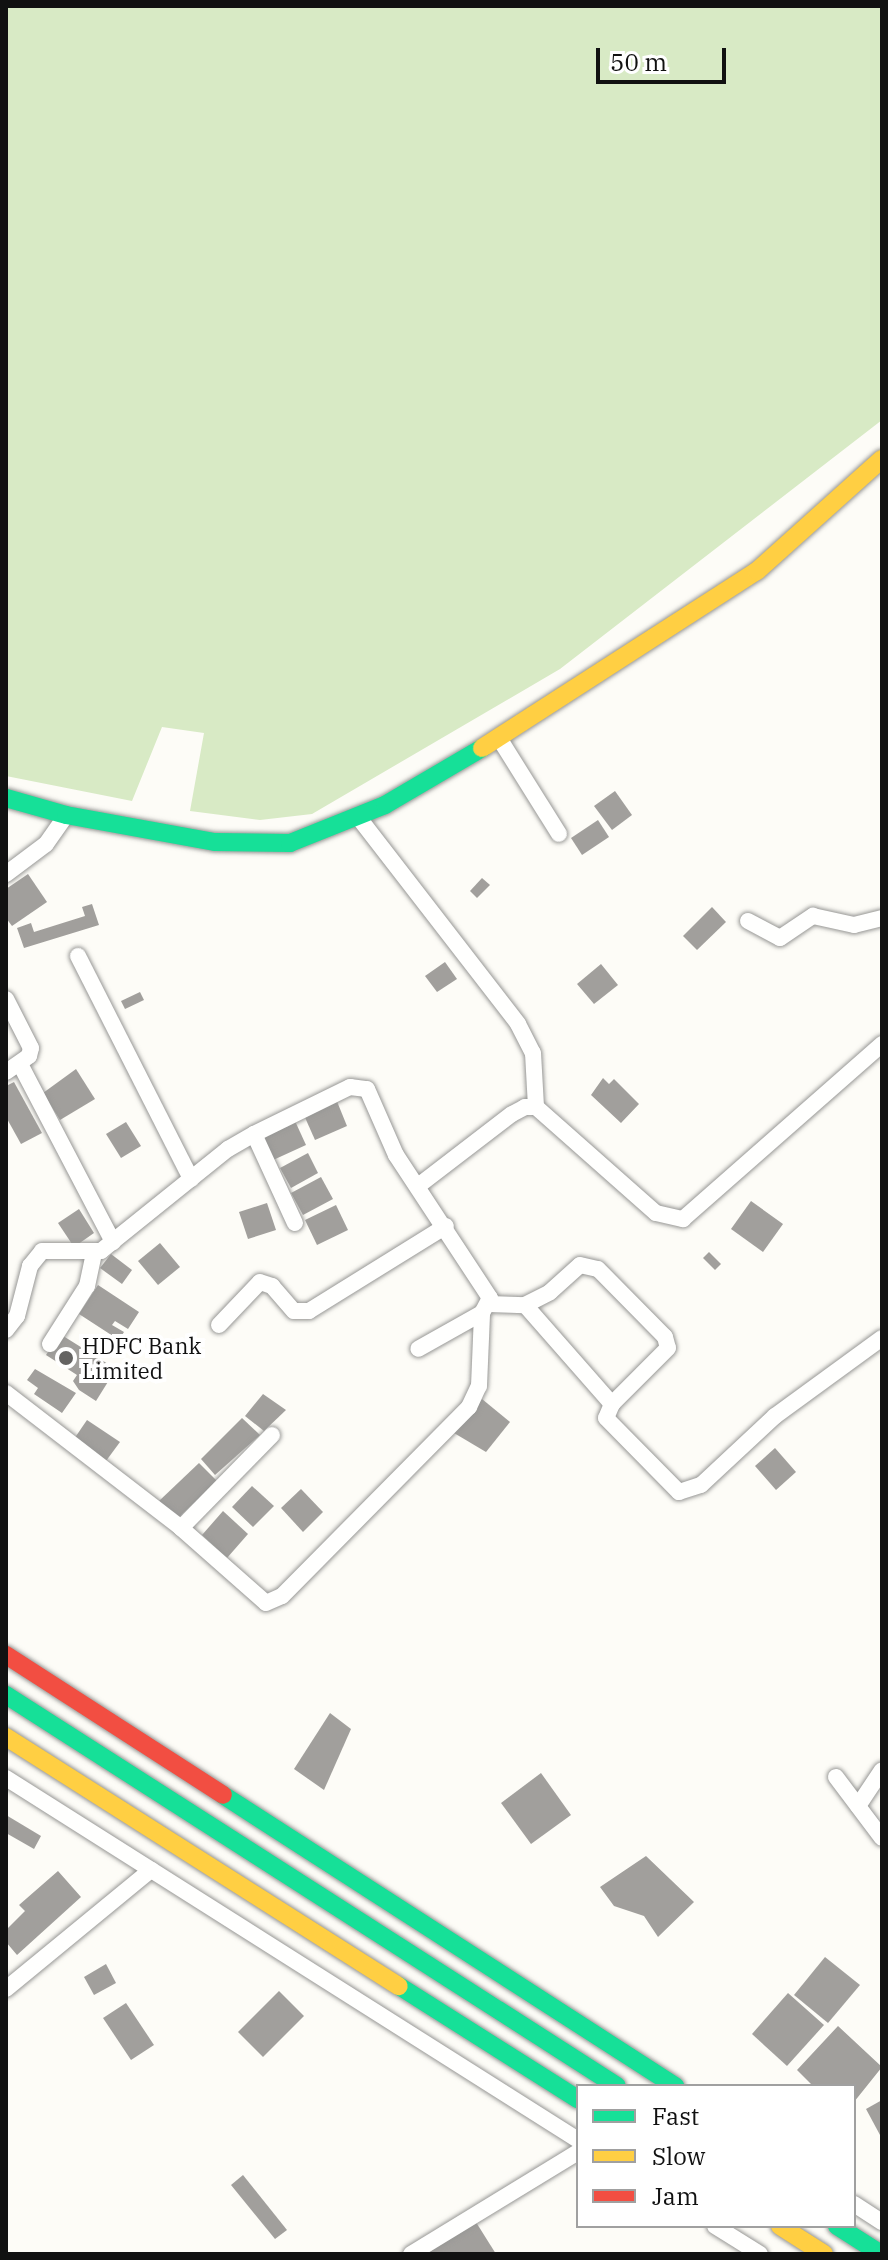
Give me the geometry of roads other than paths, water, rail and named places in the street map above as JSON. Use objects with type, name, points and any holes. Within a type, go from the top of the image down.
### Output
[{"type":"main road","points":[[6,798],[66,815],[253,845],[290,843],[359,818],[499,738],[757,571],[882,459]]},
{"type":"main road","points":[[6,1655],[672,2084]]},
{"type":"main road","points":[[6,1695],[614,2084]]},
{"type":"main road","points":[[6,1737],[576,2098]]},
{"type":"main road","points":[[783,2228],[824,2254]]},
{"type":"main road","points":[[840,2228],[881,2254]]},
{"type":"street","points":[[499,738],[559,834]]},
{"type":"street","points":[[6,874],[46,844],[66,815]]},
{"type":"street","points":[[359,818],[518,1024],[533,1053],[536,1107],[656,1213],[675,1221],[882,1044]]},
{"type":"street","points":[[748,921],[780,938],[813,916],[854,925],[882,918]]},
{"type":"street","points":[[78,956],[191,1179]]},
{"type":"street","points":[[6,999],[31,1048],[13,1068],[113,1242]]},
{"type":"street","points":[[6,1393],[181,1528],[257,1599],[274,1601],[469,1407],[479,1386],[487,1291],[396,1155],[363,1085],[254,1134],[94,1254],[42,1251],[30,1266],[8,1323]]},
{"type":"street","points":[[418,1186],[512,1114],[536,1107]]},
{"type":"street","points":[[254,1134],[295,1223]]},
{"type":"street","points":[[219,1325],[260,1282],[272,1286],[294,1311],[309,1311],[446,1226]]},
{"type":"street","points":[[50,1344],[87,1286],[94,1254]]},
{"type":"street","points":[[418,1349],[485,1309],[525,1305],[550,1292],[574,1268],[588,1264],[665,1337],[665,1354],[612,1404],[606,1418],[610,1426],[669,1486],[690,1492],[775,1416],[882,1338]]},
{"type":"street","points":[[525,1305],[612,1404]]},
{"type":"street","points":[[181,1528],[272,1435]]},
{"type":"street","points":[[858,1806],[882,1770]]},
{"type":"street","points":[[836,1777],[882,1838]]},
{"type":"street","points":[[6,1778],[576,2139]]},
{"type":"street","points":[[6,1989],[151,1870]]},
{"type":"street","points":[[411,2254],[576,2153]]},
{"type":"street","points":[[856,2205],[882,2222]]},
{"type":"street","points":[[718,2228],[760,2254]]},
{"type":"place","name":"HDFC Bank Limited","points":[[66,1358]]}]
